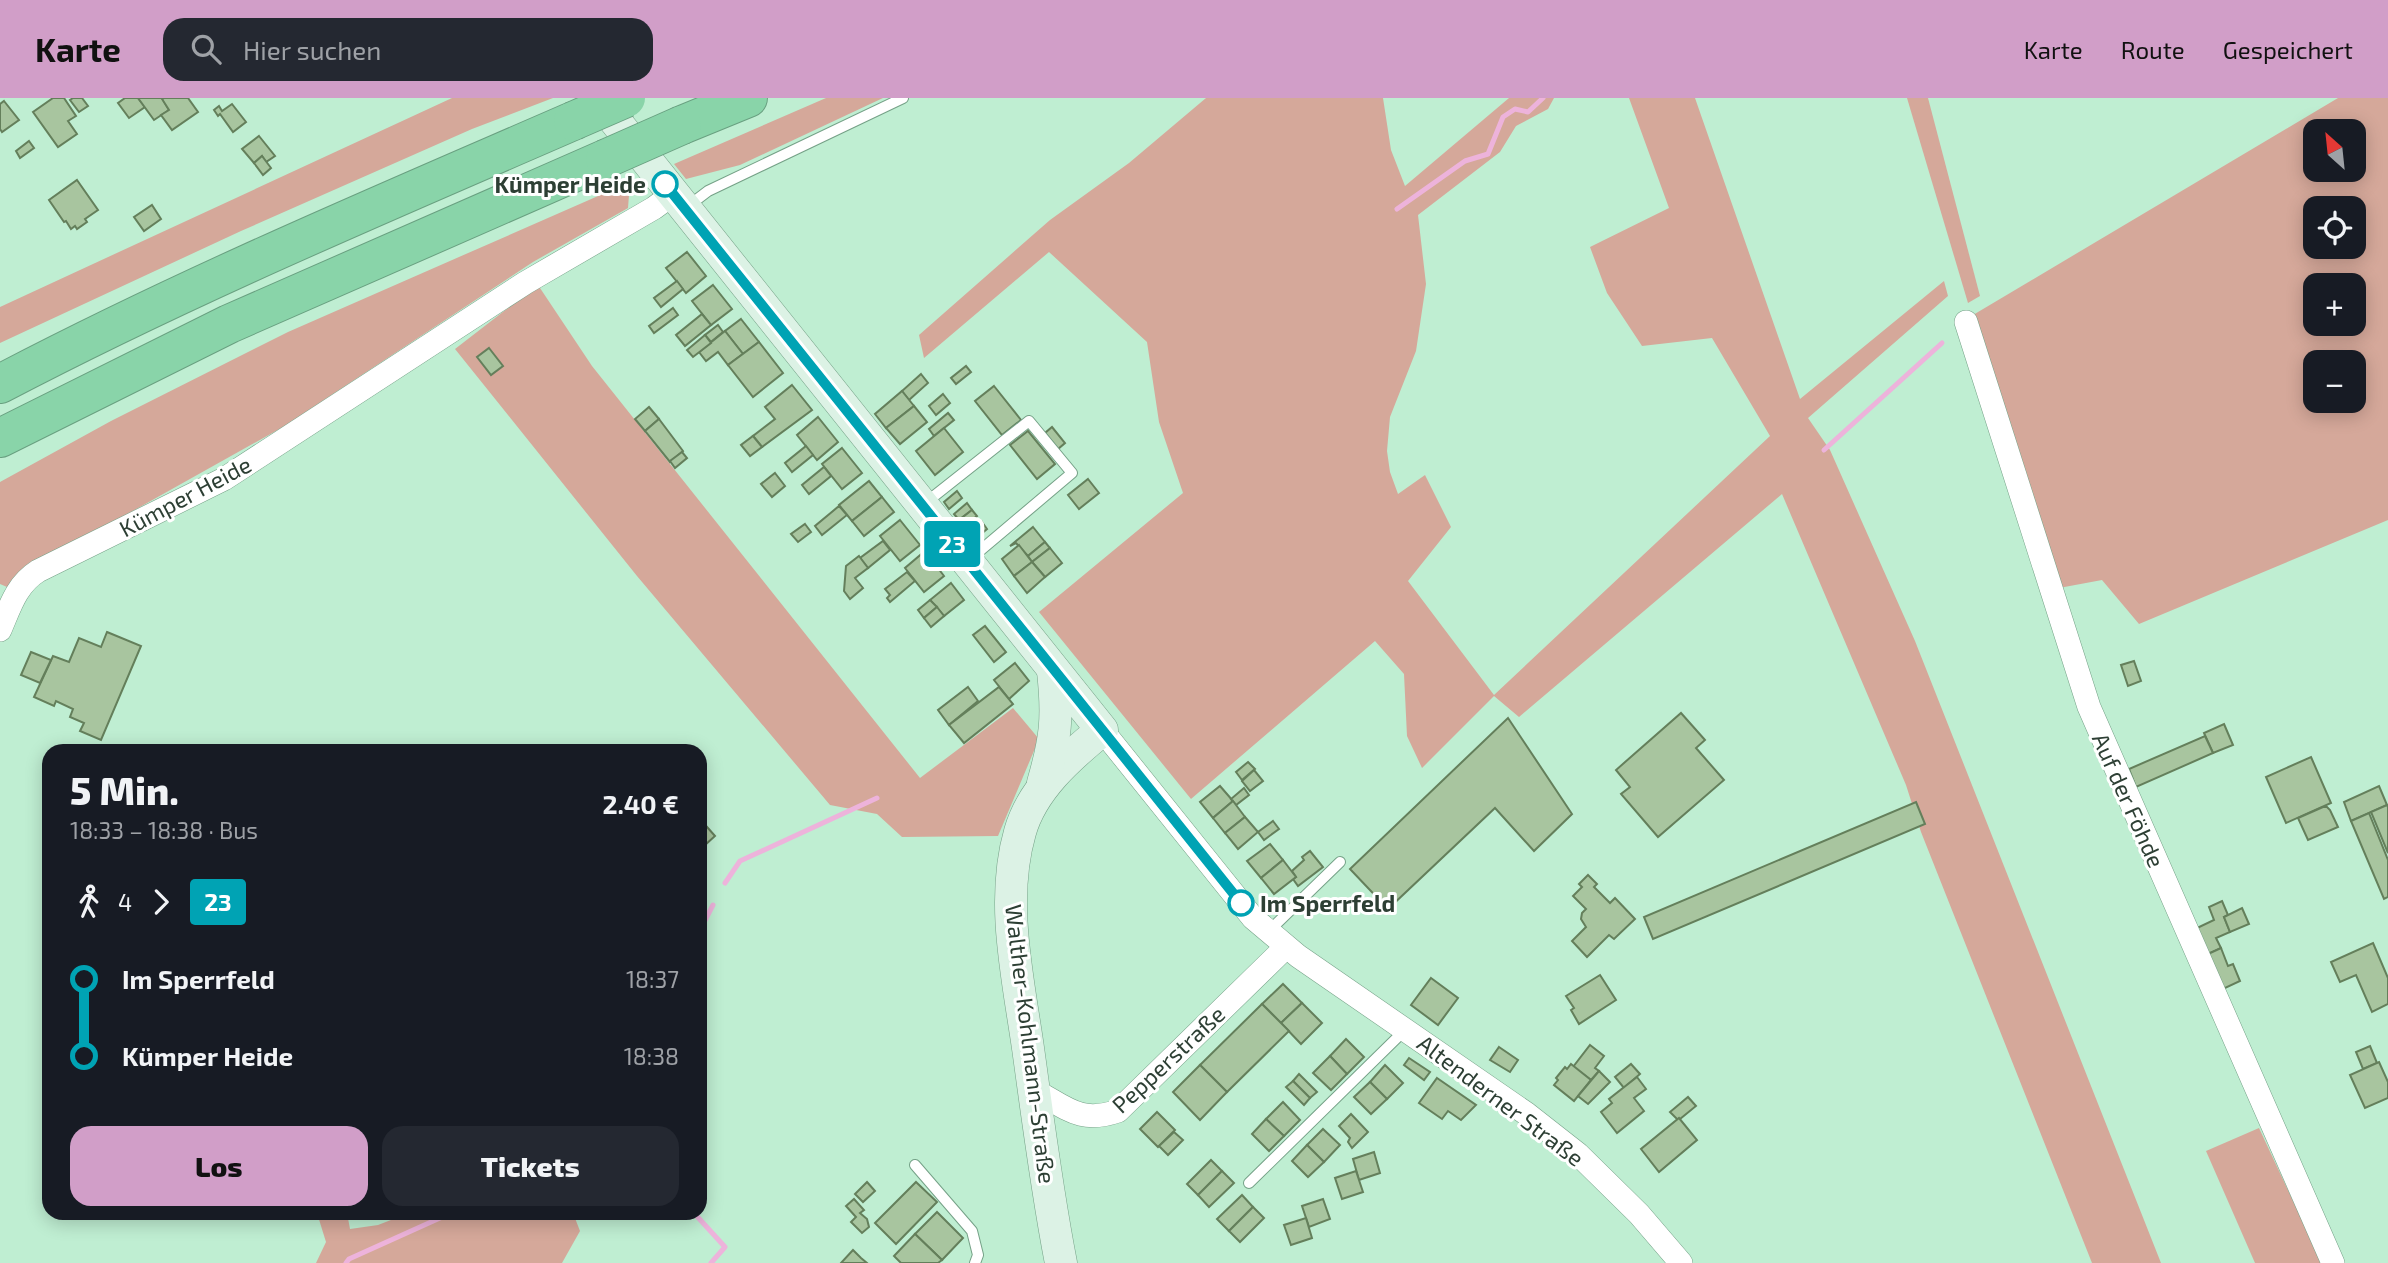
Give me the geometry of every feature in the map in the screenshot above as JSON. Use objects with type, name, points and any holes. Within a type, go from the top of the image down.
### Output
[{"type":"highway","points":[[0,384],[203,283],[585,110],[626,98]]},
{"type":"highway","points":[[0,438],[229,324],[748,98]]},
{"type":"main road","name":"Altenderner Straße","points":[[585,110],[679,201],[1102,730]]},
{"type":"main road","points":[[1042,787],[1056,732],[1057,705],[1053,671]]},
{"type":"main road","name":"Walther-Kohlmann-Straße","points":[[1061,1263],[1016,956],[1011,876],[1020,831],[1042,787],[1082,746],[1102,730]]},
{"type":"street","name":"Kümper Heide","points":[[0,630],[16,592],[25,579],[38,570],[224,479],[525,283],[654,208],[679,201]]},
{"type":"street","name":"Auf der Föhde","points":[[1966,322],[2089,707],[2333,1263]]},
{"type":"street","name":"Altenderner Straße","points":[[1102,730],[1241,904],[1286,947],[1527,1114],[1578,1154],[1639,1214],[1681,1263]]},
{"type":"street","name":"Pepperstraße","points":[[1034,1090],[1083,1117],[1100,1117],[1118,1111],[1286,947]]},
{"type":"lane","points":[[679,201],[708,191],[903,98]]},
{"type":"lane","points":[[922,506],[1029,421],[1072,473],[967,562]]},
{"type":"lane","points":[[1269,931],[1340,862]]},
{"type":"lane","name":"Altenderner Straße","points":[[1249,1183],[1406,1029]]},
{"type":"lane","points":[[915,1165],[972,1231],[978,1255],[975,1263]]},
{"type":"shaded area","points":[[452,98],[553,98],[472,129],[241,231],[0,343],[0,307]]},
{"type":"shaded area","points":[[826,98],[883,98],[740,165],[686,179],[674,164]]},
{"type":"shaded area","points":[[1206,98],[1383,98],[1391,150],[1405,186],[1509,98],[1554,98],[1548,109],[1516,126],[1500,152],[1418,215],[1426,284],[1416,351],[1390,417],[1387,451],[1390,472],[1398,494],[1425,475],[1451,527],[1408,581],[1494,695],[1770,436],[1712,338],[1642,346],[1607,293],[1590,247],[1669,208],[1629,98],[1695,98],[1800,399],[1944,281],[1948,296],[1808,418],[1830,450],[1915,641],[2161,1263],[2092,1263],[1921,832],[1906,785],[1782,494],[1519,717],[1494,696],[1422,768],[1407,736],[1404,674],[1375,641],[1191,799],[1039,612],[1183,493],[1159,422],[1147,342],[1049,252],[924,358],[919,335],[1050,220],[1129,163]]},
{"type":"shaded area","points":[[1907,98],[1928,98],[1980,296],[1968,303]]},
{"type":"shaded area","points":[[2338,98],[2388,98],[2388,520],[2139,624],[2102,580],[2059,588],[1973,315]]},
{"type":"shaded area","points":[[630,182],[628,208],[533,262],[283,427],[97,531],[7,587],[0,584],[0,482],[111,421],[288,332]]},
{"type":"shaded area","points":[[538,285],[592,366],[920,778],[1013,708],[1039,739],[998,836],[902,837],[877,814],[830,805],[637,576],[455,349]]},
{"type":"shaded area","points":[[2259,1128],[2322,1263],[2255,1263],[2206,1151]]},
{"type":"shaded area","points":[[319,1220],[348,1220],[350,1229],[378,1225],[391,1220],[576,1220],[580,1231],[562,1263],[316,1263],[326,1242]]},
{"type":"building","points":[[53,98],[64,98],[76,116],[68,121],[77,134],[58,147],[33,112]]},
{"type":"building","points":[[82,98],[88,106],[79,112],[70,100]]},
{"type":"building","points":[[125,98],[138,98],[145,107],[129,118],[118,103]]},
{"type":"building","points":[[138,98],[162,98],[169,110],[154,120]]},
{"type":"building","points":[[188,98],[198,112],[172,130],[161,115],[169,110],[162,99]]},
{"type":"building","points":[[4,101],[19,120],[2,132],[0,104]]},
{"type":"building","points":[[232,104],[246,122],[233,132],[214,110],[219,106],[222,111]]},
{"type":"building","points":[[259,136],[275,156],[266,162],[262,156],[254,163],[242,149]]},
{"type":"building","points":[[29,141],[34,148],[20,158],[16,151]]},
{"type":"building","points":[[262,156],[271,168],[263,175],[254,163]]},
{"type":"building","points":[[77,180],[98,210],[85,219],[87,222],[77,229],[75,226],[71,229],[49,200]]},
{"type":"building","points":[[152,205],[161,219],[144,231],[134,217]]},
{"type":"building","points":[[687,252],[706,276],[686,293],[666,268]]},
{"type":"building","points":[[677,281],[683,289],[661,307],[654,298]]},
{"type":"building","points":[[713,285],[732,309],[711,325],[692,301]]},
{"type":"building","points":[[673,308],[678,315],[654,333],[649,326]]},
{"type":"building","points":[[702,314],[711,325],[685,346],[676,335]]},
{"type":"building","points":[[741,319],[759,342],[743,354],[725,331]]},
{"type":"building","points":[[718,325],[723,332],[711,342],[705,335]]},
{"type":"building","points":[[725,331],[743,354],[728,365],[718,352],[706,361],[699,352]]},
{"type":"building","points":[[705,335],[711,343],[693,357],[687,350]]},
{"type":"building","points":[[759,342],[783,373],[753,397],[728,365]]},
{"type":"building","points":[[489,348],[503,366],[491,375],[477,357]]},
{"type":"building","points":[[966,366],[971,372],[956,384],[951,378]]},
{"type":"building","points":[[921,374],[928,383],[909,400],[902,391]]},
{"type":"building","points":[[792,385],[812,410],[762,447],[753,436],[775,419],[765,407]]},
{"type":"building","points":[[994,386],[1021,420],[1002,435],[975,401]]},
{"type":"building","points":[[902,391],[914,406],[886,428],[875,414]]},
{"type":"building","points":[[943,394],[950,403],[936,415],[929,406]]},
{"type":"building","points":[[914,406],[927,422],[900,444],[886,428]]},
{"type":"building","points":[[649,407],[659,419],[645,431],[635,419]]},
{"type":"building","points":[[948,413],[954,420],[934,436],[929,429]]},
{"type":"building","points":[[818,417],[838,442],[817,460],[797,435]]},
{"type":"building","points":[[659,419],[683,451],[670,462],[645,431]]},
{"type":"building","points":[[1052,427],[1065,443],[1058,449],[1045,433]]},
{"type":"building","points":[[944,428],[963,452],[935,475],[916,451]]},
{"type":"building","points":[[1028,431],[1055,464],[1037,479],[1010,445]]},
{"type":"building","points":[[753,436],[762,447],[750,456],[741,445]]},
{"type":"building","points":[[806,446],[813,455],[792,472],[785,463]]},
{"type":"building","points":[[842,448],[862,473],[842,489],[822,464]]},
{"type":"building","points":[[682,452],[687,458],[675,468],[670,461]]},
{"type":"building","points":[[824,467],[831,476],[809,494],[802,485]]},
{"type":"building","points":[[775,473],[785,486],[772,497],[761,484]]},
{"type":"building","points":[[1088,479],[1099,493],[1079,509],[1068,495]]},
{"type":"building","points":[[869,481],[882,497],[852,521],[839,505]]},
{"type":"building","points":[[957,491],[962,498],[949,509],[944,502]]},
{"type":"building","points":[[882,497],[894,512],[864,536],[852,521]]},
{"type":"building","points":[[967,503],[972,510],[959,520],[954,514]]},
{"type":"building","points":[[839,506],[847,515],[822,535],[815,526]]},
{"type":"building","points":[[972,510],[977,516],[964,526],[959,520]]},
{"type":"building","points":[[900,520],[920,545],[900,561],[880,536]]},
{"type":"building","points":[[982,522],[987,529],[975,539],[969,532]]},
{"type":"building","points":[[805,524],[811,532],[798,542],[791,534]]},
{"type":"building","points":[[1033,527],[1045,542],[1028,556],[1016,543],[1010,546]]},
{"type":"building","points":[[883,541],[890,550],[868,568],[860,558]]},
{"type":"building","points":[[1045,542],[1050,548],[1032,562],[1028,556]]},
{"type":"building","points":[[1019,545],[1032,562],[1014,576],[1002,559]]},
{"type":"building","points":[[1050,548],[1062,563],[1045,577],[1032,562]]},
{"type":"building","points":[[925,551],[944,576],[924,592],[905,568]]},
{"type":"building","points":[[859,556],[868,568],[855,578],[863,588],[850,599],[844,591],[846,566]]},
{"type":"building","points":[[1032,562],[1045,577],[1027,593],[1014,576]]},
{"type":"building","points":[[907,572],[915,581],[890,602],[887,598],[890,595],[885,589]]},
{"type":"building","points":[[951,583],[964,600],[944,616],[930,600]]},
{"type":"building","points":[[930,600],[937,607],[924,618],[918,610]]},
{"type":"building","points":[[937,607],[944,616],[931,627],[924,618]]},
{"type":"building","points":[[985,626],[1006,652],[994,662],[973,635]]},
{"type":"building","points":[[107,632],[141,646],[101,740],[80,731],[84,723],[70,717],[73,709],[56,701],[54,706],[34,697],[53,656],[69,662],[79,638],[101,647]]},
{"type":"building","points":[[31,652],[51,660],[40,683],[21,675]]},
{"type":"building","points":[[2134,661],[2141,681],[2128,686],[2121,665]]},
{"type":"building","points":[[1015,663],[1029,681],[1009,699],[994,680]]},
{"type":"building","points":[[968,687],[978,701],[949,725],[938,710]]},
{"type":"building","points":[[999,687],[1013,704],[964,743],[949,725]]},
{"type":"building","points":[[1681,713],[1705,740],[1696,748],[1724,780],[1658,837],[1621,794],[1630,787],[1616,770]]},
{"type":"building","points":[[1508,718],[1572,814],[1534,851],[1495,808],[1388,909],[1350,869]]},
{"type":"building","points":[[2224,724],[2233,745],[2213,753],[2204,733]]},
{"type":"building","points":[[2205,736],[2213,753],[2136,787],[2129,769]]},
{"type":"building","points":[[2311,757],[2331,803],[2286,823],[2266,777]]},
{"type":"building","points":[[1248,762],[1255,769],[1242,780],[1236,772]]},
{"type":"building","points":[[1254,770],[1263,781],[1250,791],[1242,781]]},
{"type":"building","points":[[1220,786],[1233,801],[1213,818],[1200,802]]},
{"type":"building","points":[[2379,786],[2387,805],[2351,821],[2344,802]]},
{"type":"building","points":[[1244,788],[1249,795],[1236,805],[1231,799]]},
{"type":"building","points":[[1233,801],[1245,817],[1225,833],[1213,818]]},
{"type":"building","points":[[1916,802],[1925,824],[1653,939],[1644,917]]},
{"type":"building","points":[[2387,805],[2388,807],[2388,853],[2371,812]]},
{"type":"building","points":[[2323,807],[2330,810],[2338,827],[2308,840],[2298,818]]},
{"type":"building","points":[[2369,813],[2388,860],[2388,897],[2384,899],[2351,821]]},
{"type":"building","points":[[1245,817],[1258,832],[1238,849],[1225,833]]},
{"type":"building","points":[[1273,821],[1279,829],[1264,840],[1258,832]]},
{"type":"building","points":[[707,827],[715,836],[707,843]]},
{"type":"building","points":[[1270,844],[1283,860],[1261,878],[1247,861]]},
{"type":"building","points":[[1310,851],[1323,867],[1298,886],[1292,871]]},
{"type":"building","points":[[1283,860],[1296,877],[1274,894],[1261,878]]},
{"type":"building","points":[[1588,875],[1597,884],[1594,887],[1610,903],[1615,898],[1635,919],[1614,939],[1609,935],[1587,957],[1572,941],[1586,927],[1581,919],[1586,909],[1573,896]]},
{"type":"building","points":[[2222,901],[2228,915],[2224,917],[2230,932],[2216,938],[2221,948],[2208,954],[2197,928],[2214,920],[2209,907]]},
{"type":"building","points":[[2242,908],[2249,924],[2230,932],[2224,917]]},
{"type":"building","points":[[2373,943],[2388,978],[2388,1004],[2372,1012],[2356,975],[2340,982],[2331,962]]},
{"type":"building","points":[[2221,948],[2228,966],[2233,964],[2240,981],[2223,989],[2208,954]]},
{"type":"building","points":[[1600,975],[1616,1000],[1579,1024],[1571,1010],[1574,1008],[1566,996]]},
{"type":"building","points":[[1431,978],[1458,998],[1438,1025],[1411,1005]]},
{"type":"building","points":[[1283,984],[1302,1003],[1281,1023],[1262,1004]]},
{"type":"building","points":[[1302,1003],[1322,1023],[1301,1044],[1281,1023]]},
{"type":"building","points":[[1262,1004],[1289,1031],[1227,1092],[1200,1065]]},
{"type":"building","points":[[1346,1039],[1364,1057],[1347,1074],[1330,1056]]},
{"type":"building","points":[[1590,1045],[1604,1056],[1595,1068],[1599,1071],[1591,1080],[1573,1067]]},
{"type":"building","points":[[2370,1046],[2377,1063],[2363,1069],[2356,1052]]},
{"type":"building","points":[[1499,1047],[1518,1060],[1510,1072],[1490,1060]]},
{"type":"building","points":[[1330,1056],[1347,1074],[1331,1090],[1313,1073]]},
{"type":"building","points":[[1409,1058],[1430,1072],[1424,1080],[1404,1065]]},
{"type":"building","points":[[2379,1062],[2388,1082],[2388,1098],[2365,1108],[2350,1075]]},
{"type":"building","points":[[1571,1064],[1591,1080],[1574,1101],[1554,1085],[1558,1080],[1556,1078]]},
{"type":"building","points":[[1631,1064],[1640,1074],[1624,1088],[1615,1077]]},
{"type":"building","points":[[1200,1065],[1227,1092],[1200,1120],[1173,1092]]},
{"type":"building","points":[[1385,1065],[1403,1083],[1387,1099],[1370,1082]]},
{"type":"building","points":[[1599,1071],[1610,1082],[1588,1104],[1578,1096]]},
{"type":"building","points":[[1299,1074],[1317,1092],[1310,1098],[1293,1081]]},
{"type":"building","points":[[1637,1077],[1646,1089],[1634,1098],[1644,1111],[1617,1133],[1601,1112],[1612,1103],[1609,1099]]},
{"type":"building","points":[[1437,1078],[1476,1105],[1461,1120],[1448,1111],[1442,1119],[1419,1103]]},
{"type":"building","points":[[1293,1081],[1310,1098],[1304,1105],[1286,1087]]},
{"type":"building","points":[[1370,1082],[1387,1099],[1371,1114],[1354,1097]]},
{"type":"building","points":[[1688,1097],[1696,1106],[1677,1119],[1670,1112]]},
{"type":"building","points":[[1283,1102],[1300,1120],[1284,1136],[1266,1119]]},
{"type":"building","points":[[1157,1112],[1175,1130],[1158,1147],[1140,1129]]},
{"type":"building","points":[[1351,1114],[1368,1132],[1352,1148],[1348,1142],[1350,1138],[1339,1126]]},
{"type":"building","points":[[1679,1118],[1697,1140],[1659,1172],[1641,1149]]},
{"type":"building","points":[[1266,1119],[1284,1136],[1269,1151],[1252,1134]]},
{"type":"building","points":[[1323,1129],[1340,1145],[1324,1162],[1307,1145]]},
{"type":"building","points":[[1174,1132],[1183,1140],[1168,1155],[1159,1146]]},
{"type":"building","points":[[1307,1145],[1324,1162],[1308,1177],[1292,1161]]},
{"type":"building","points":[[1374,1152],[1380,1173],[1359,1180],[1353,1159]]},
{"type":"building","points":[[1211,1160],[1222,1171],[1198,1195],[1187,1184]]},
{"type":"building","points":[[1222,1171],[1234,1183],[1209,1207],[1198,1195]]},
{"type":"building","points":[[1356,1171],[1363,1192],[1342,1199],[1335,1178]]},
{"type":"building","points":[[867,1182],[875,1191],[863,1202],[855,1194]]},
{"type":"building","points":[[916,1182],[937,1202],[896,1244],[875,1223]]},
{"type":"building","points":[[1242,1195],[1253,1207],[1229,1231],[1217,1219]]},
{"type":"building","points":[[854,1199],[864,1210],[860,1213],[867,1219],[869,1227],[862,1233],[851,1222],[856,1217],[846,1206]]},
{"type":"building","points":[[1323,1199],[1330,1219],[1309,1227],[1302,1206]]},
{"type":"building","points":[[1253,1207],[1264,1218],[1240,1242],[1229,1231]]},
{"type":"building","points":[[937,1212],[963,1238],[942,1260],[915,1234]]},
{"type":"building","points":[[1306,1218],[1312,1238],[1291,1245],[1284,1225]]},
{"type":"building","points":[[915,1234],[942,1260],[938,1263],[901,1263],[894,1256]]},
{"type":"building","points":[[853,1250],[861,1258],[867,1263],[841,1263]]},
{"type":"waterway","points":[[1397,209],[1465,161],[1488,154],[1503,117],[1515,109],[1528,112],[1543,98]]},
{"type":"waterway","points":[[1824,450],[1942,343]]},
{"type":"waterway","points":[[725,883],[740,861],[877,798]]},
{"type":"waterway","points":[[707,917],[713,905]]},
{"type":"waterway","points":[[346,1263],[349,1259],[435,1220]]},
{"type":"waterway","points":[[700,1220],[725,1247],[711,1263]]},
{"type":"bus line","name":"23","points":[[665,184],[1241,903]]},
{"type":"place","name":"Kümper Heide","points":[[665,184]]},
{"type":"place","name":"Im Sperrfeld","points":[[1241,903]]}]
